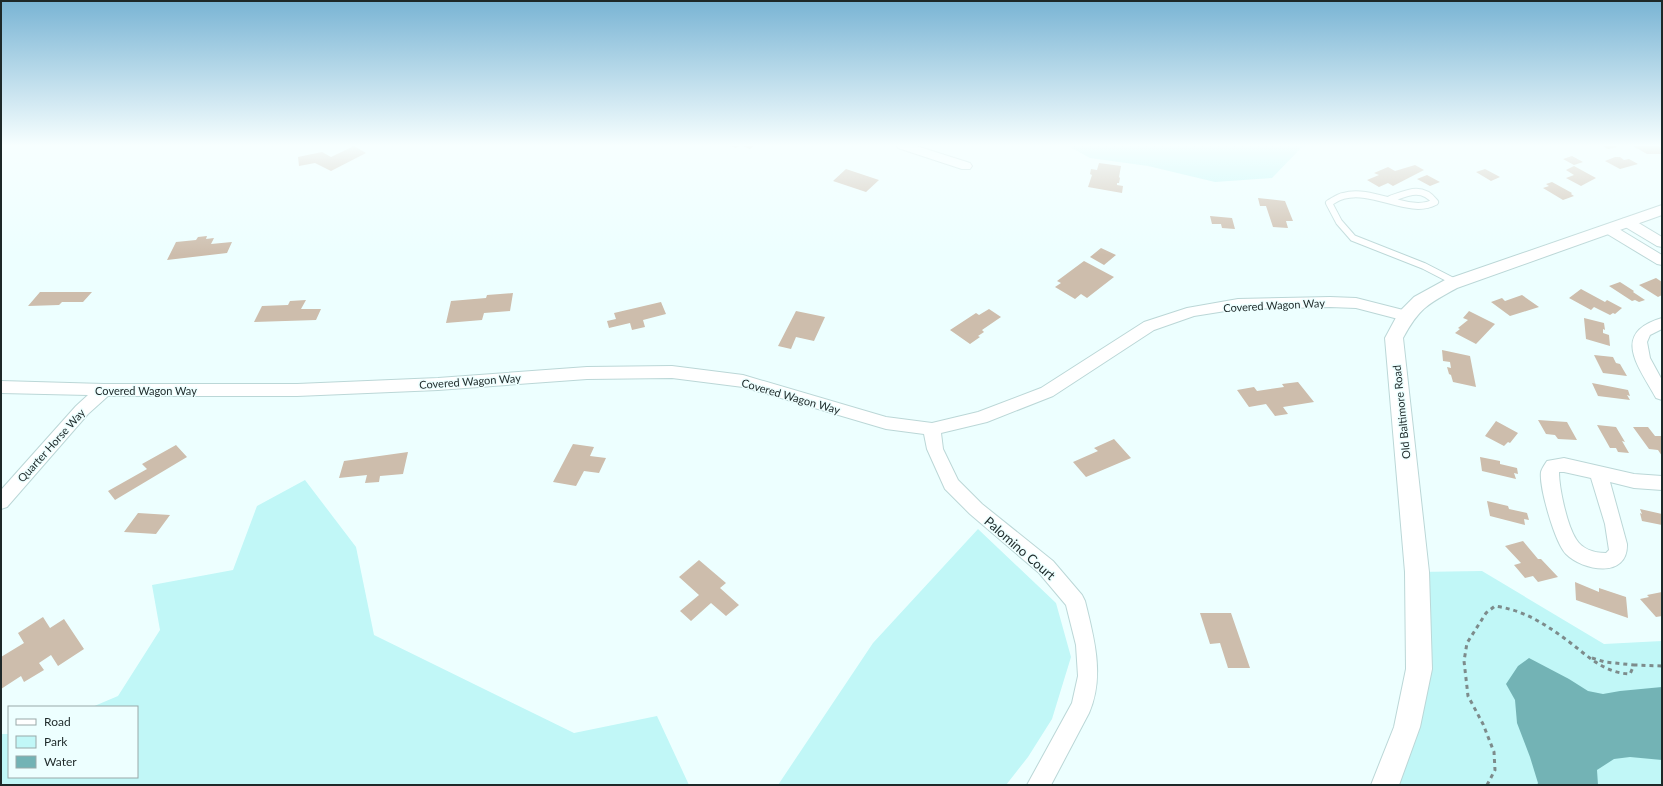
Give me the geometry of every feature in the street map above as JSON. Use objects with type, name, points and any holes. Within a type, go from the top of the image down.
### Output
[{"type":"street","name":"Old Baltimore Road","points":[[1385,785],[1407,727],[1419,669],[1417,572],[1394,338],[1406,316],[1420,301],[1457,283],[1662,210]]},
{"type":"street","points":[[1618,226],[1662,243]]},
{"type":"street","points":[[1618,226],[1662,260]]},
{"type":"street","name":"Covered Wagon Way","points":[[1,387],[104,390],[297,390],[438,384],[587,373],[672,372],[743,381],[886,423],[932,429],[981,418],[1047,392],[1149,326],[1192,311],[1238,304],[1330,302],[1356,304],[1406,316]]},
{"type":"street","points":[[1662,323],[1650,328],[1641,336],[1639,344],[1648,369],[1662,394]]},
{"type":"street","name":"Quarter Horse Way","points":[[1,502],[82,410],[104,390]]},
{"type":"street","name":"Palomino Court","points":[[932,429],[935,449],[950,484],[976,510],[1046,567],[1075,601],[1086,645],[1088,676],[1082,706],[1038,785]]},
{"type":"street","points":[[1598,473],[1615,532],[1618,550],[1614,558],[1602,561],[1588,558],[1580,553],[1568,542],[1564,535],[1550,483],[1550,472],[1553,466],[1558,465],[1598,473],[1634,481],[1662,483]]},
{"type":"lane","points":[[1390,200],[1419,190],[1427,193],[1435,202],[1426,207],[1390,200],[1362,193],[1353,193],[1333,200],[1329,203],[1339,220],[1353,238],[1424,266],[1457,283]]},
{"type":"path","points":[[1487,785],[1495,770],[1494,752],[1483,724],[1468,696],[1464,661],[1467,643],[1486,613],[1495,606],[1513,609],[1563,637],[1601,667],[1619,675],[1630,674],[1634,665]]},
{"type":"path","points":[[1590,658],[1605,662],[1662,666]]},
{"type":"green space","points":[[305,480],[356,547],[374,635],[574,733],[657,716],[689,785],[1,785],[1,734],[8,734],[8,778],[138,778],[138,706],[94,706],[118,696],[160,630],[152,585],[233,570],[257,506]]},
{"type":"green space","points":[[978,529],[1056,603],[1071,657],[1052,719],[1028,757],[1006,785],[778,785],[873,643]]},
{"type":"green space","points":[[1482,571],[1604,644],[1662,641],[1662,785],[1385,785],[1407,727],[1417,572]]},
{"type":"water","points":[[1529,658],[1588,691],[1603,694],[1662,687],[1662,760],[1630,757],[1614,759],[1597,770],[1598,785],[1537,785],[1538,783],[1530,757],[1517,723],[1515,700],[1506,684],[1518,666]]},
{"type":"building","points":[[835,182],[877,182],[866,192]]},
{"type":"building","points":[[1090,182],[1119,182],[1117,185],[1123,186],[1122,193],[1088,187]]},
{"type":"building","points":[[1370,182],[1401,182],[1393,186],[1388,183],[1379,187]]},
{"type":"building","points":[[1422,182],[1440,182],[1430,186]]},
{"type":"building","points":[[1552,182],[1572,193],[1571,194],[1574,196],[1563,200],[1543,188],[1549,186],[1546,184]]},
{"type":"building","points":[[1573,182],[1589,182],[1581,186]]},
{"type":"building","points":[[1258,198],[1285,201],[1293,221],[1286,221],[1288,228],[1273,227],[1266,206],[1260,206]]},
{"type":"building","points":[[1210,216],[1232,218],[1235,229],[1222,228],[1221,224],[1212,224]]},
{"type":"building","points":[[207,236],[206,239],[214,238],[211,244],[232,242],[227,253],[167,260],[176,242],[196,240],[198,237]]},
{"type":"building","points":[[1101,248],[1116,255],[1104,265],[1090,257]]},
{"type":"building","points":[[1084,261],[1114,277],[1087,298],[1081,294],[1075,299],[1055,287],[1061,283],[1057,281]]},
{"type":"building","points":[[1656,278],[1662,282],[1662,295],[1658,297],[1639,285]]},
{"type":"building","points":[[1620,282],[1645,300],[1639,302],[1635,300],[1632,301],[1609,286]]},
{"type":"building","points":[[1581,289],[1605,302],[1607,300],[1622,308],[1615,314],[1613,313],[1610,315],[1594,307],[1591,310],[1569,298]]},
{"type":"building","points":[[40,292],[92,292],[83,302],[62,302],[59,305],[28,306]]},
{"type":"building","points":[[513,293],[510,311],[484,313],[482,320],[446,323],[451,301],[486,298],[487,295]]},
{"type":"building","points":[[1522,295],[1539,307],[1510,316],[1491,302],[1502,298],[1505,301]]},
{"type":"building","points":[[306,300],[301,309],[321,309],[316,320],[254,322],[262,306],[288,305],[290,301]]},
{"type":"building","points":[[661,302],[666,314],[643,320],[645,327],[632,330],[630,323],[609,328],[607,321],[616,319],[614,313]]},
{"type":"building","points":[[989,309],[1001,317],[982,330],[984,332],[978,336],[980,337],[970,344],[950,330],[976,313],[979,315]]},
{"type":"building","points":[[796,311],[825,317],[814,341],[796,337],[791,349],[778,346]]},
{"type":"building","points":[[1469,311],[1495,324],[1476,344],[1455,333],[1460,329],[1458,328],[1468,320],[1463,318]]},
{"type":"building","points":[[1584,318],[1604,323],[1605,330],[1603,329],[1603,333],[1609,335],[1610,346],[1586,339]]},
{"type":"building","points":[[1442,350],[1470,356],[1476,387],[1453,382],[1447,367],[1451,368],[1450,362],[1443,361]]},
{"type":"building","points":[[1594,355],[1613,357],[1616,363],[1620,364],[1627,376],[1603,373]]},
{"type":"building","points":[[1298,382],[1314,402],[1283,407],[1288,414],[1275,416],[1266,404],[1249,407],[1237,390],[1254,387],[1257,391],[1284,387],[1282,384]]},
{"type":"building","points":[[1592,383],[1628,390],[1630,396],[1627,395],[1630,400],[1598,396]]},
{"type":"building","points":[[1538,420],[1567,422],[1577,440],[1558,439],[1555,435],[1546,434]]},
{"type":"building","points":[[1496,421],[1518,433],[1510,443],[1508,442],[1504,446],[1485,436]]},
{"type":"building","points":[[1597,425],[1616,427],[1625,442],[1622,441],[1629,453],[1618,452],[1616,448],[1610,448]]},
{"type":"building","points":[[1633,427],[1648,427],[1655,436],[1662,436],[1662,456],[1658,450],[1649,449]]},
{"type":"building","points":[[1114,439],[1131,458],[1086,477],[1073,462],[1098,451],[1094,448]]},
{"type":"building","points":[[573,444],[594,447],[590,456],[606,458],[599,473],[584,471],[576,486],[553,482]]},
{"type":"building","points":[[176,445],[187,457],[115,500],[108,491],[147,469],[142,464]]},
{"type":"building","points":[[408,452],[403,474],[380,476],[379,482],[365,483],[367,475],[339,478],[344,461]]},
{"type":"building","points":[[1480,457],[1500,461],[1500,464],[1517,468],[1518,474],[1514,473],[1516,479],[1482,471]]},
{"type":"building","points":[[1487,501],[1508,506],[1509,509],[1527,513],[1529,520],[1524,519],[1525,525],[1490,516]]},
{"type":"building","points":[[1640,509],[1662,514],[1662,525],[1642,521]]},
{"type":"building","points":[[138,513],[170,515],[156,534],[124,532]]},
{"type":"building","points":[[1523,541],[1538,559],[1541,559],[1558,577],[1538,582],[1533,576],[1525,578],[1514,565],[1521,563],[1505,546]]},
{"type":"building","points":[[699,560],[726,583],[720,588],[739,605],[726,616],[711,603],[691,621],[680,611],[699,595],[679,577]]},
{"type":"building","points":[[1575,582],[1599,592],[1599,588],[1626,597],[1628,618],[1576,600]]},
{"type":"building","points":[[1662,592],[1662,616],[1656,617],[1640,599],[1649,597],[1647,595]]},
{"type":"building","points":[[1200,613],[1231,613],[1250,668],[1228,668],[1220,643],[1210,644]]},
{"type":"building","points":[[43,617],[50,628],[64,619],[84,649],[58,666],[51,655],[39,663],[44,670],[24,682],[21,676],[1,689],[1,657],[24,643],[18,633]]}]
